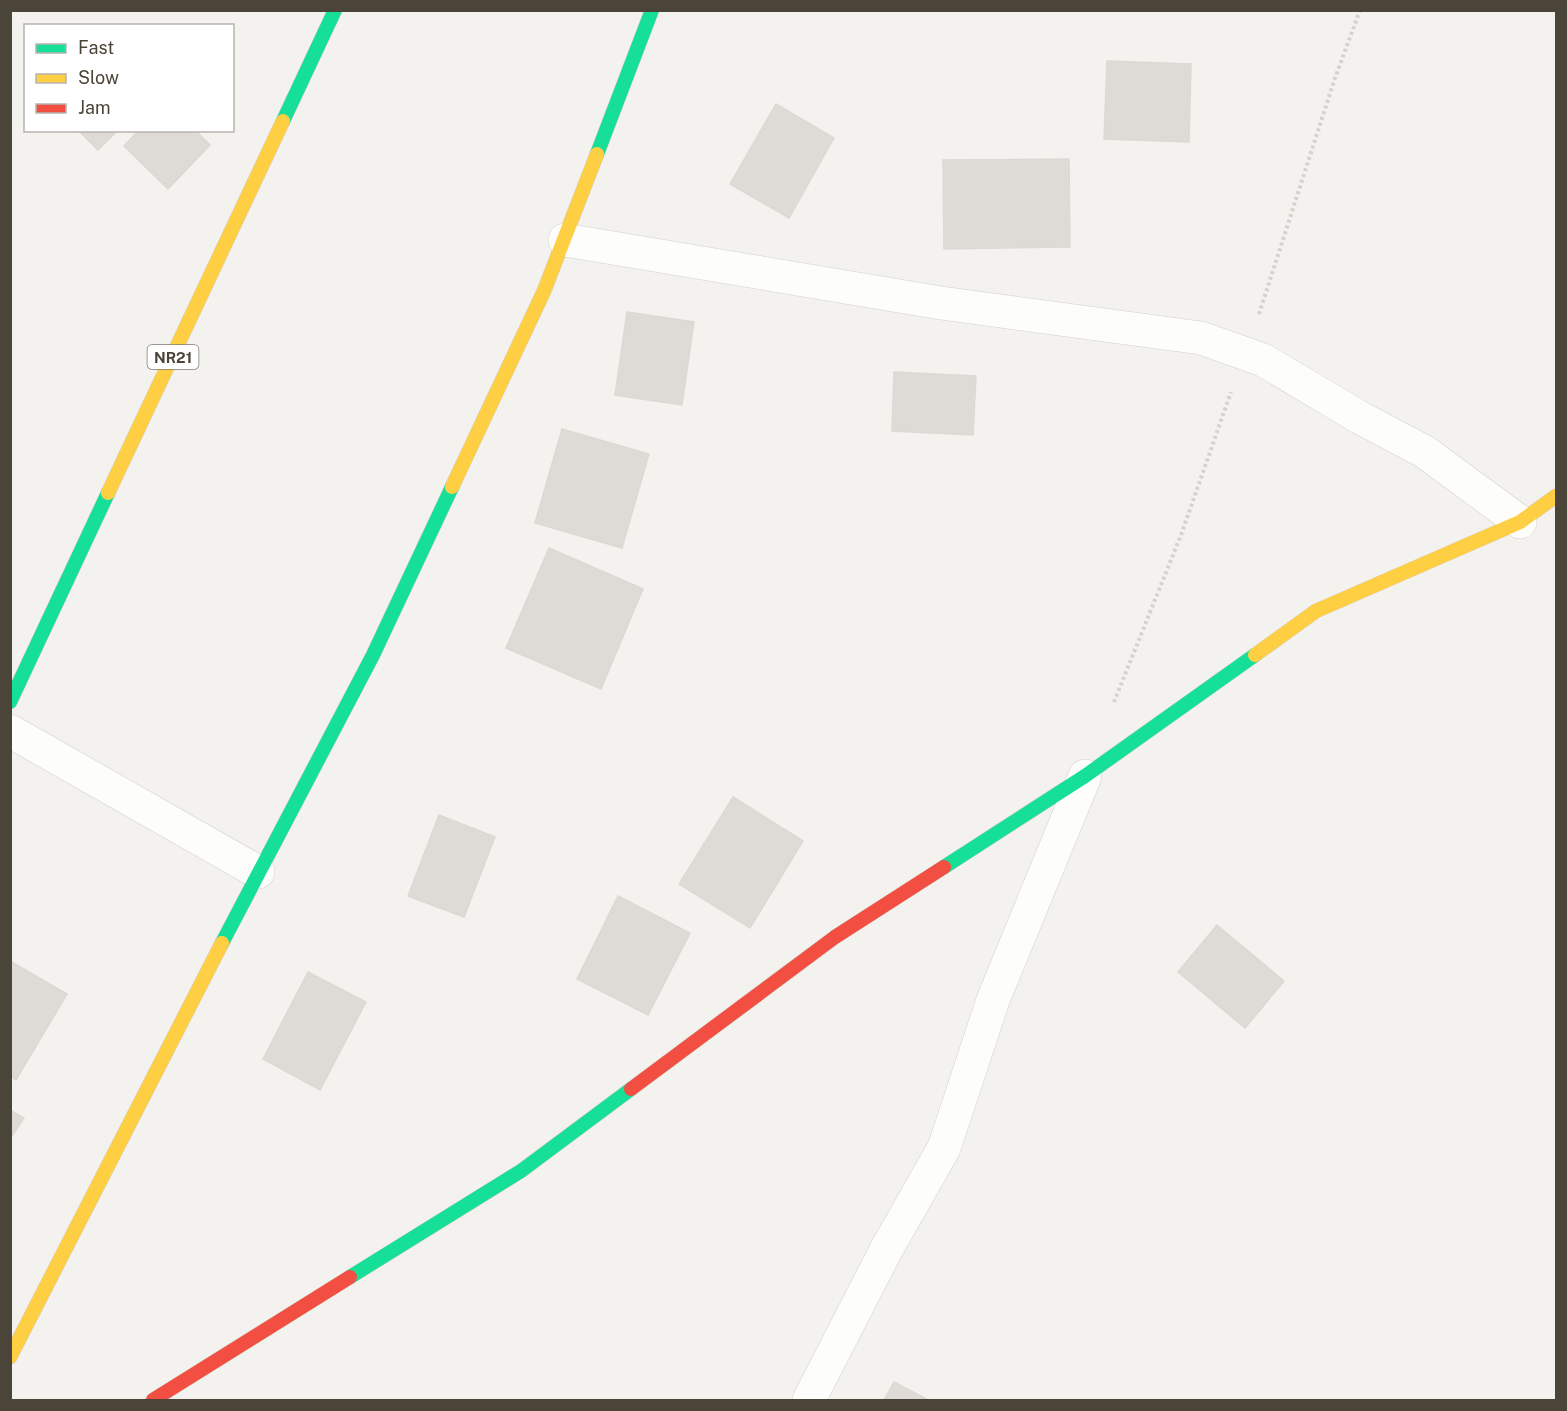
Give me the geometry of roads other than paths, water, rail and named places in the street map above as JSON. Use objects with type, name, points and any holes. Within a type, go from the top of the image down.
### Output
[{"type":"street","name":"NR21","points":[[10,702],[335,10]]},
{"type":"street","points":[[10,1357],[258,872],[373,655],[544,291],[652,10]]},
{"type":"street","points":[[565,240],[940,303],[1201,338],[1263,360],[1359,417],[1425,452],[1520,522]]},
{"type":"street","points":[[153,1401],[521,1171],[835,936],[1085,776],[1316,611],[1520,522],[1557,496]]},
{"type":"street","points":[[10,731],[258,872]]},
{"type":"street","points":[[809,1401],[886,1250],[945,1148],[993,1000],[1085,776]]}]
